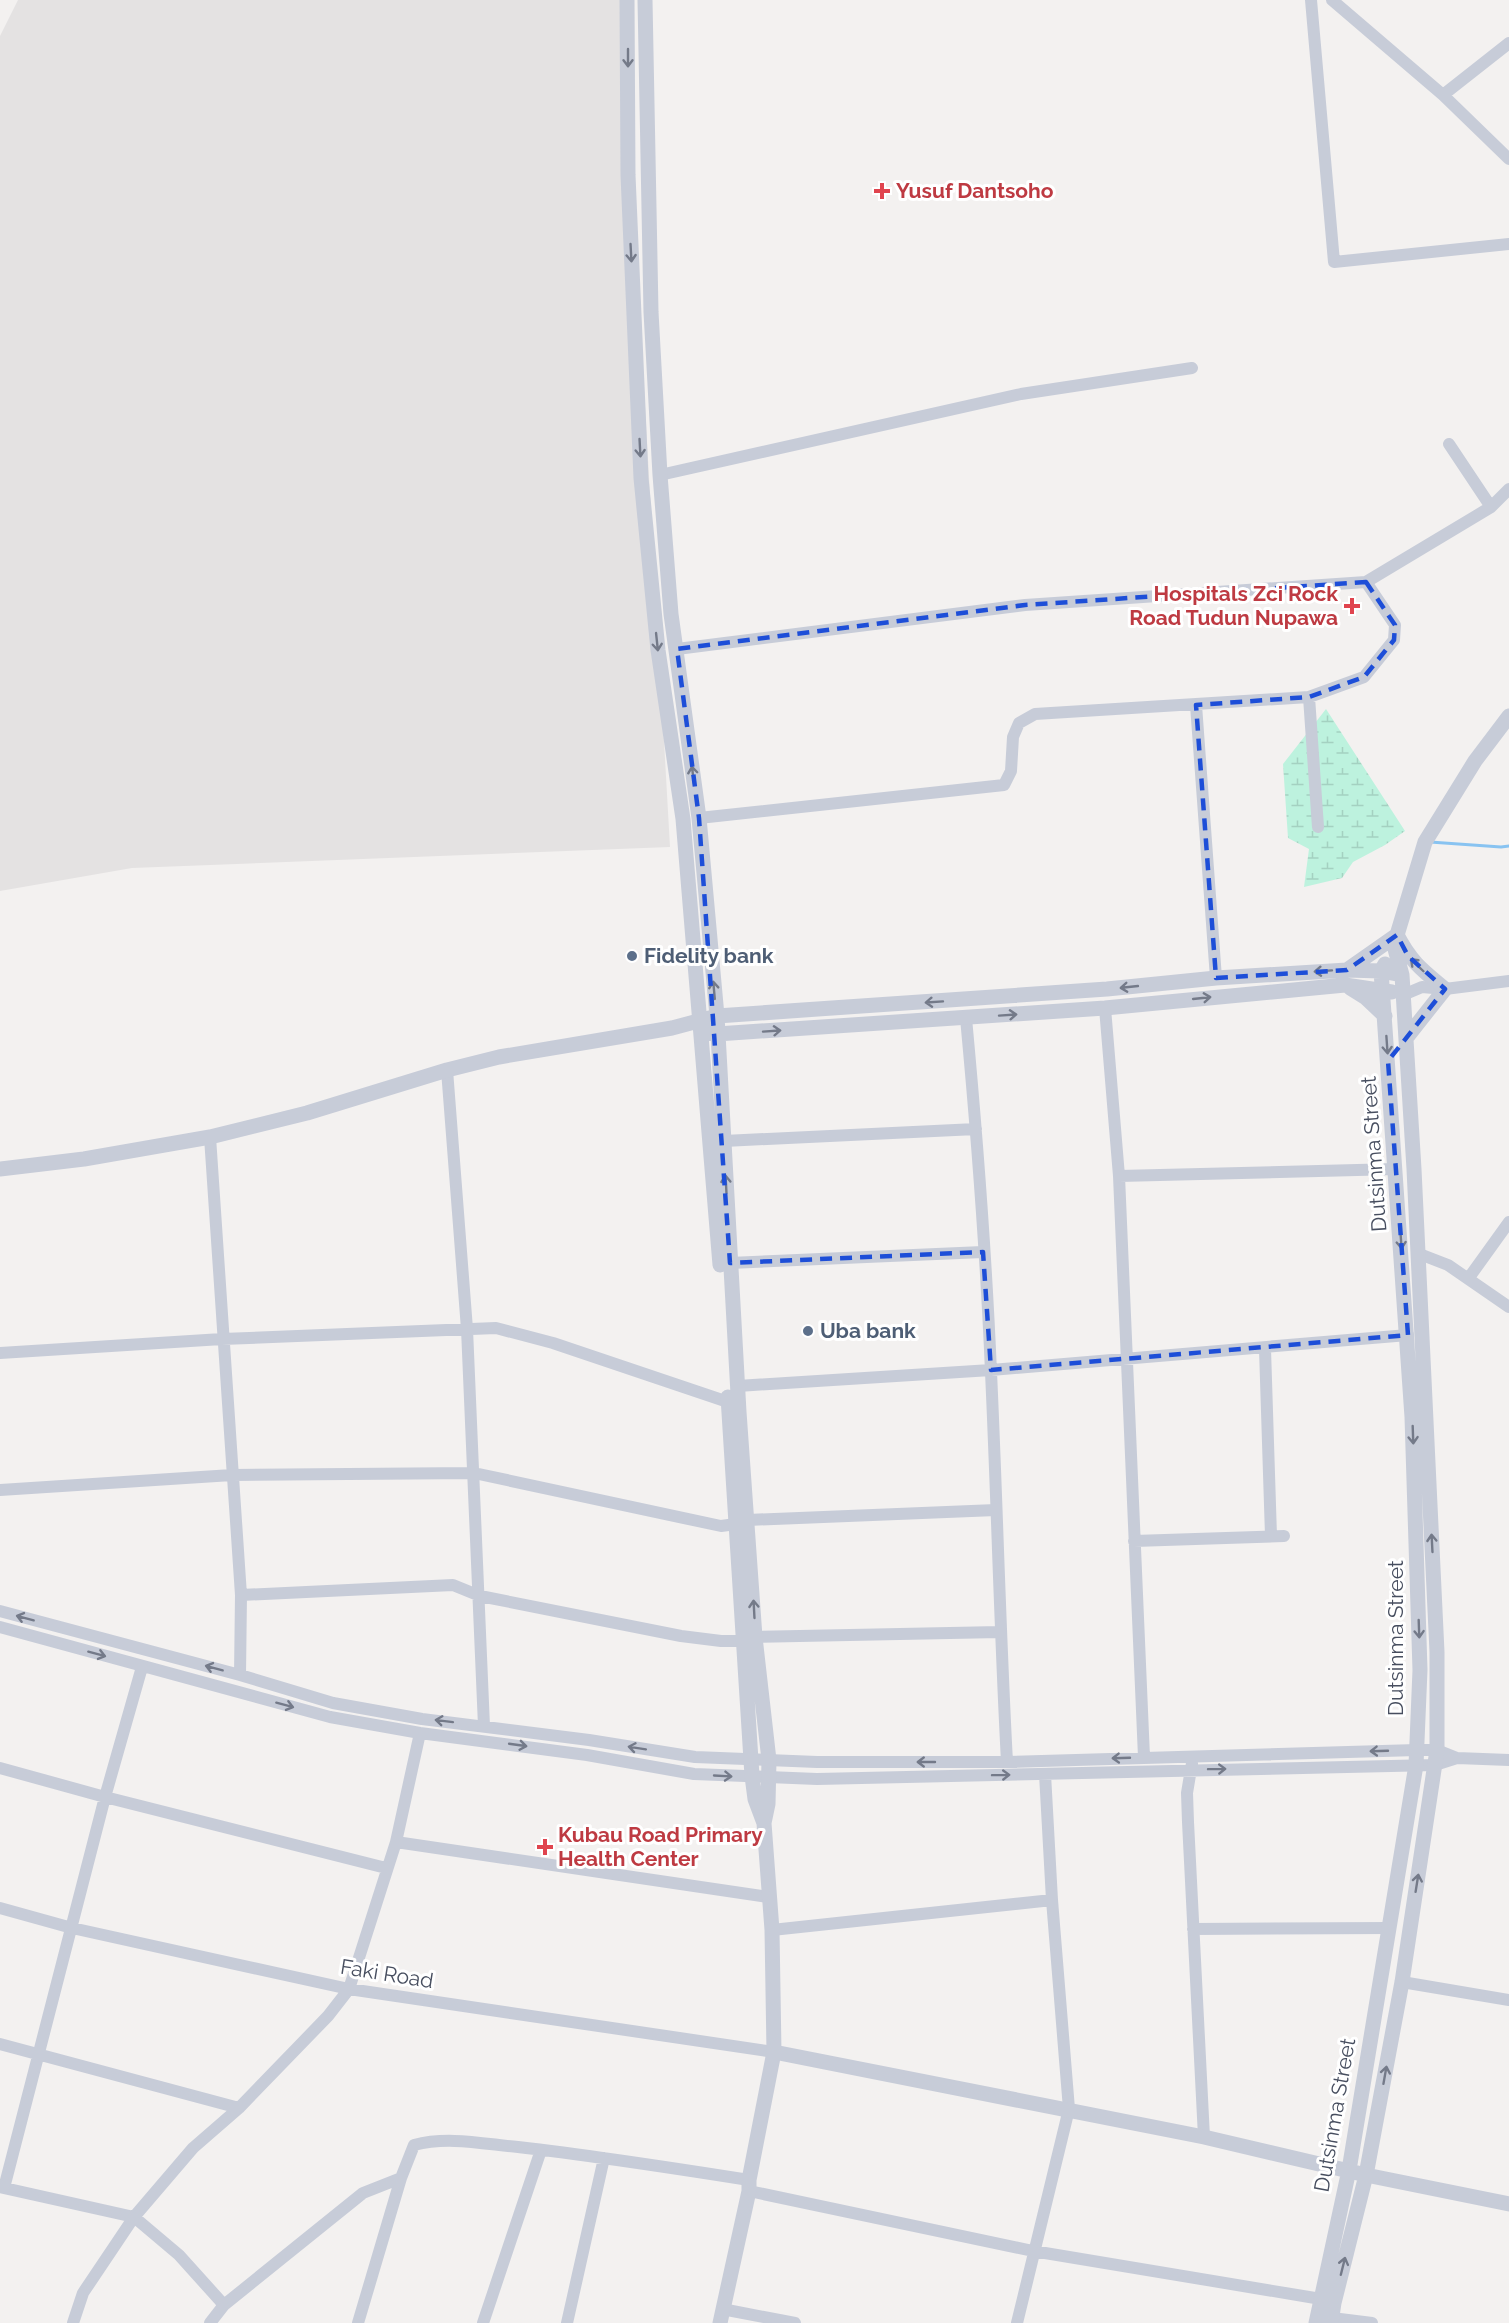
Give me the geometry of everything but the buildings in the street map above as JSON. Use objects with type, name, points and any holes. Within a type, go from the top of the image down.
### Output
[{"type":"street","points":[[627,0],[627,175],[641,478],[658,650],[683,819],[720,1263],[728,1402],[742,1522]]},
{"type":"street","points":[[645,0],[651,312],[660,476],[671,614],[699,818],[717,1016],[738,1386],[742,1522],[749,1639],[752,1776],[755,1799],[764,1823]]},
{"type":"street","points":[[1311,0],[1334,262],[1509,244]]},
{"type":"street","points":[[1332,0],[1443,95],[1509,159]]},
{"type":"street","points":[[1443,95],[1509,43]]},
{"type":"street","points":[[660,476],[1021,394],[1192,368]]},
{"type":"street","points":[[1449,444],[1491,507]]},
{"type":"street","points":[[677,650],[1025,605],[1366,582],[1491,507],[1509,489]]},
{"type":"street","points":[[699,818],[1004,785],[1011,771],[1013,737],[1019,723],[1035,714],[1309,697],[1364,677],[1394,640],[1395,625],[1366,582]]},
{"type":"street","points":[[1309,697],[1318,827]]},
{"type":"street","points":[[1196,705],[1215,978]]},
{"type":"street","points":[[1381,971],[1396,942],[1425,842],[1474,760],[1509,716]]},
{"type":"street","points":[[1346,977],[1396,942]]},
{"type":"street","points":[[1396,942],[1418,968],[1445,989]]},
{"type":"street","name":"Dutsinma Street","points":[[1331,2320],[1366,2175],[1402,1982],[1436,1757],[1437,1652],[1407,1037],[1402,975],[1396,942]]},
{"type":"street","points":[[700,1026],[717,1034],[1105,1008],[1381,971],[1402,975],[1422,987]]},
{"type":"street","name":"Dutsinma Street","points":[[1316,2323],[1349,2170],[1416,1757],[1420,1670],[1412,1417],[1381,971]]},
{"type":"street","points":[[1346,977],[1385,1016]]},
{"type":"street","points":[[0,1169],[84,1159],[210,1137],[307,1113],[447,1070],[534,1050],[672,1028],[700,1026],[717,1016],[1095,990],[1215,978],[1346,977],[1403,994],[1422,987],[1445,989],[1509,981]]},
{"type":"street","points":[[1407,1037],[1445,989]]},
{"type":"street","points":[[1105,1008],[1119,1176],[1144,1757]]},
{"type":"street","points":[[966,1018],[976,1129],[991,1370],[1000,1632],[1008,1762]]},
{"type":"street","points":[[447,1070],[467,1329],[484,1726]]},
{"type":"street","points":[[724,1140],[976,1129]]},
{"type":"street","points":[[210,1137],[241,1594],[240,1676]]},
{"type":"street","points":[[1119,1176],[1396,1169]]},
{"type":"street","points":[[1468,1279],[1509,1222]]},
{"type":"street","points":[[730,1263],[983,1252]]},
{"type":"street","points":[[1417,1253],[1448,1265],[1509,1307]]},
{"type":"street","points":[[0,1353],[222,1339],[496,1328],[553,1343],[728,1402]]},
{"type":"street","points":[[738,1386],[991,1370],[1265,1349],[1407,1335]]},
{"type":"street","points":[[1265,1349],[1270,1536]]},
{"type":"street","points":[[0,1490],[232,1475],[474,1473],[721,1526],[742,1522],[996,1510]]},
{"type":"street","points":[[1134,1541],[1284,1536]]},
{"type":"street","points":[[241,1594],[453,1585],[480,1596],[681,1636],[721,1641],[1000,1632]]},
{"type":"street","points":[[0,1611],[333,1703],[422,1719],[695,1757],[817,1762],[1008,1762],[1193,1756],[1436,1757],[1509,1760]]},
{"type":"street","points":[[0,1627],[330,1717],[420,1733],[587,1755],[694,1774],[817,1779],[1045,1774],[1191,1770],[1416,1757]]},
{"type":"street","points":[[72,1647],[76,1631]]},
{"type":"street","points":[[749,1639],[769,1760],[764,1823],[772,1930],[774,2052],[721,2316],[795,2323]]},
{"type":"street","points":[[142,1666],[2,2187],[134,2217],[179,2255],[224,2305]]},
{"type":"street","points":[[73,2323],[83,2293],[134,2217],[193,2148],[239,2108],[328,2016],[349,1989],[396,1842],[420,1733]]},
{"type":"street","points":[[1193,1756],[1187,1793],[1204,2137]]},
{"type":"street","points":[[0,1768],[105,1797],[387,1868]]},
{"type":"street","points":[[1017,2323],[1069,2109],[1052,1900],[1045,1774]]},
{"type":"street","points":[[396,1842],[768,1897]]},
{"type":"street","points":[[772,1930],[1052,1900]]},
{"type":"street","name":"Faki Road","points":[[0,1908],[72,1928],[349,1989],[774,2052]]},
{"type":"street","points":[[1193,1929],[1389,1928]]},
{"type":"street","points":[[1402,1982],[1509,2000]]},
{"type":"street","points":[[0,2044],[239,2108]]},
{"type":"street","points":[[774,2052],[1069,2109],[1204,2137],[1366,2175],[1509,2204]]},
{"type":"street","points":[[358,2323],[401,2178],[414,2145],[449,2140],[604,2158],[749,2185],[1034,2251],[1321,2299]]},
{"type":"street","points":[[483,2323],[541,2150]]},
{"type":"street","points":[[567,2323],[604,2158]]},
{"type":"street","points":[[210,2323],[224,2305],[363,2193],[401,2178]]},
{"type":"street","points":[[1331,2320],[1372,2323]]},
{"type":"highlighted area","points":[[1366,582],[1395,625],[1394,640],[1364,677],[1309,697],[1196,705],[1216,978],[1347,970],[1397,935],[1408,956],[1445,989],[1388,1061],[1408,1335],[991,1370],[983,1252],[730,1263],[699,818],[677,649],[1025,605]]},
{"type":"shaded area","points":[[18,0],[622,0],[670,847],[132,868],[0,891],[0,36]]},
{"type":"green space","points":[[1326,709],[1405,831],[1353,862],[1342,878],[1304,887],[1309,849],[1288,838],[1283,764]]},
{"type":"waterway","points":[[1430,842],[1509,846]]},
{"type":"place","name":"Yusuf Dantsoho","points":[[882,191]]},
{"type":"place","name":"Hospitals Zci Rock Road Tudun Nupawa","points":[[1352,606]]},
{"type":"place","name":"Fidelity bank","points":[[632,956]]},
{"type":"place","name":"Uba bank","points":[[808,1331]]},
{"type":"place","name":"Kubau Road Primary Health Center","points":[[545,1847]]}]
